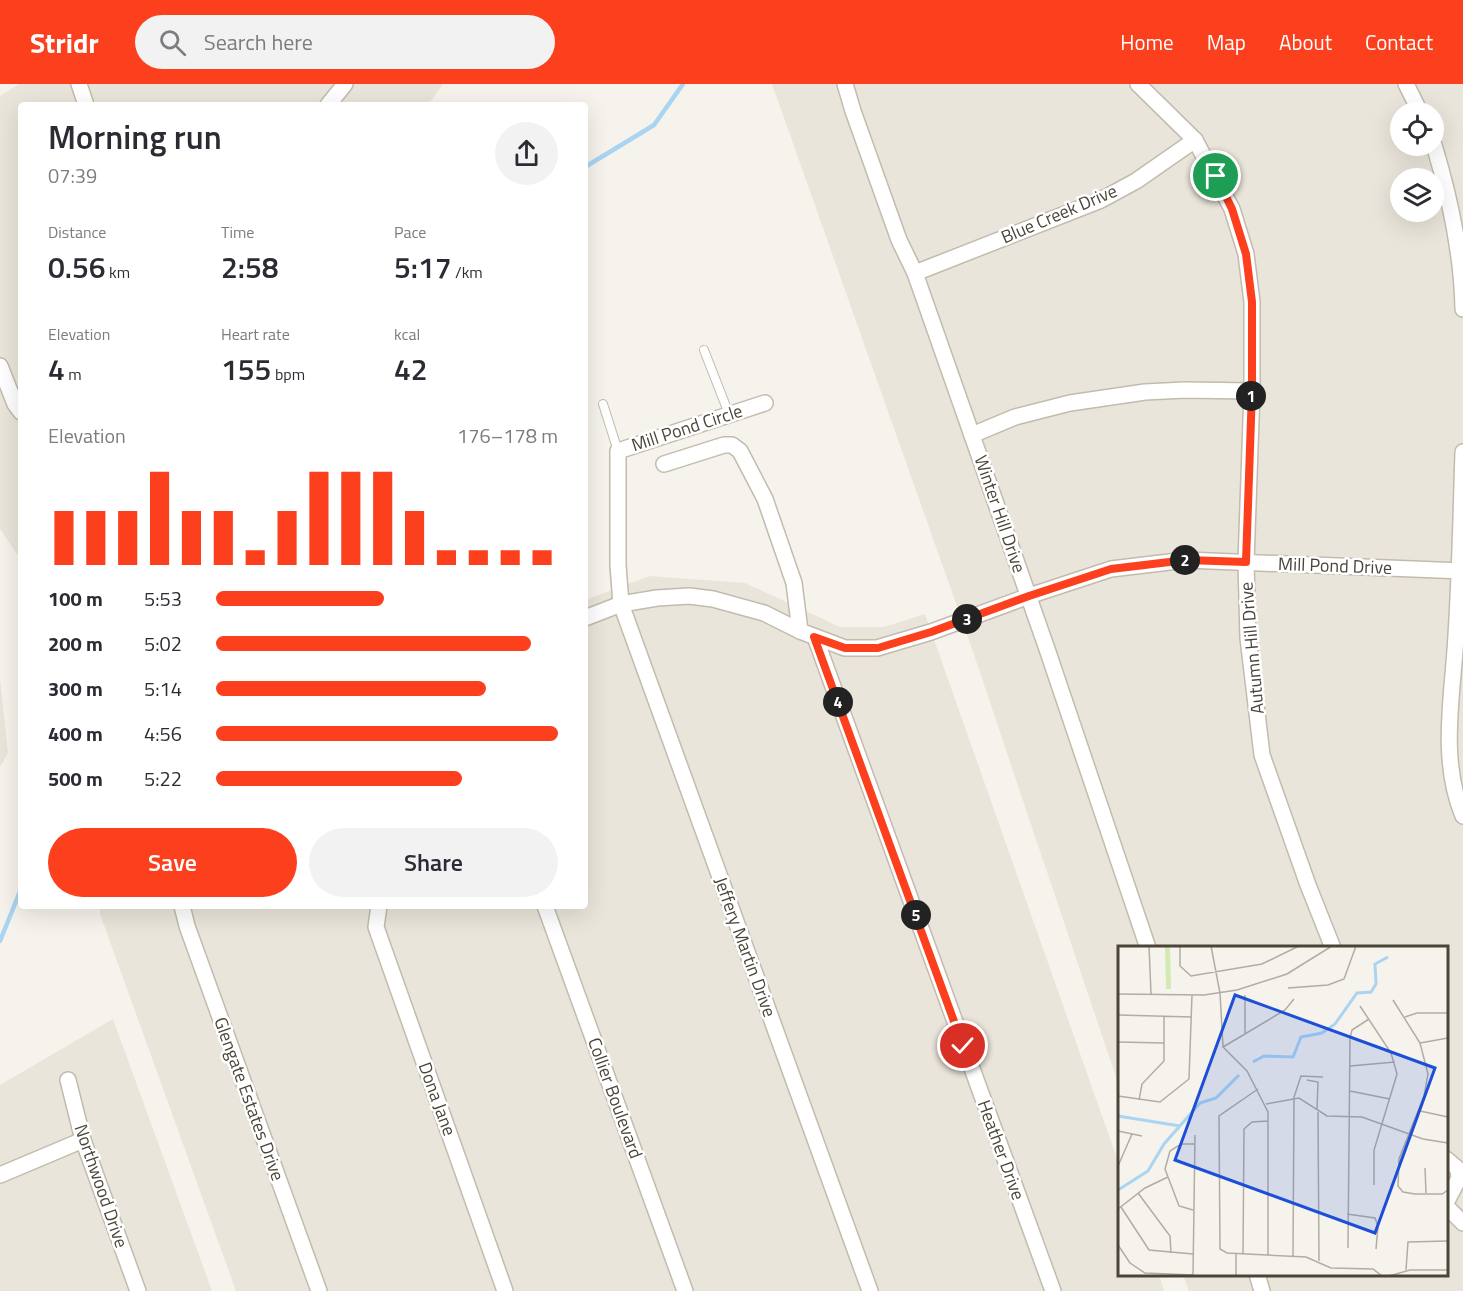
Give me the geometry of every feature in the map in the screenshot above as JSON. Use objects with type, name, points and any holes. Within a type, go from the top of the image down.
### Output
[{"type":"street","points":[[78,84],[85,102]]},
{"type":"street","points":[[330,102],[345,84]]},
{"type":"street","name":"Winter Hill Drive","points":[[845,84],[899,240],[915,273],[1029,596],[1147,946]]},
{"type":"street","name":"Autumn Hill Drive","points":[[1138,84],[1196,140],[1232,209],[1246,254],[1252,302],[1252,391],[1246,562],[1248,638],[1262,755],[1332,946]]},
{"type":"street","points":[[1406,84],[1415,102]]},
{"type":"street","name":"Blue Creek Drive","points":[[915,273],[1101,200],[1136,181],[1196,140]]},
{"type":"street","points":[[1437,156],[1452,214],[1463,292],[1463,309]]},
{"type":"street","points":[[0,366],[18,408]]},
{"type":"street","points":[[972,435],[1016,417],[1070,403],[1145,392],[1252,391]]},
{"type":"street","name":"Mill Pond Circle","points":[[621,604],[618,565],[618,451],[765,403]]},
{"type":"street","points":[[664,464],[724,445],[732,445],[740,451],[765,498],[782,544],[794,583],[800,631]]},
{"type":"street","points":[[1463,452],[1461,571],[1450,698],[1449,759],[1463,816]]},
{"type":"street","name":"Mill Pond Drive","points":[[588,617],[621,604],[689,596],[751,609],[845,648],[878,648],[931,632],[1111,569],[1186,560],[1461,571]]},
{"type":"street","name":"Jeffery Martin Drive","points":[[621,604],[870,1291]]},
{"type":"street","name":"Heather Drive","points":[[814,637],[1053,1291]]},
{"type":"street","name":"Glengate Estates Drive","points":[[183,909],[319,1291]]},
{"type":"street","name":"Dona Jane","points":[[379,909],[376,927],[505,1291]]},
{"type":"street","name":"Collier Boulevard","points":[[546,909],[685,1291]]},
{"type":"street","name":"Northwood Drive","points":[[68,1080],[83,1140],[138,1291]]},
{"type":"street","points":[[0,1175],[83,1140]]},
{"type":"street","points":[[1448,1161],[1458,1169],[1459,1178],[1448,1201]]},
{"type":"street","points":[[1448,1207],[1463,1223]]},
{"type":"street","points":[[1257,1276],[1262,1291]]},
{"type":"lane","points":[[704,350],[729,414]]},
{"type":"lane","points":[[603,404],[618,451]]},
{"type":"shaded area","points":[[19,84],[443,84],[430,102],[18,102],[18,554],[0,529],[0,96]]},
{"type":"shaded area","points":[[772,84],[1463,84],[1463,1291],[1189,1291],[1183,1276],[1448,1276],[1448,946],[1118,946],[1118,1083],[970,643]]},
{"type":"shaded area","points":[[650,576],[745,583],[840,627],[884,627],[925,614],[1118,1161],[1118,1276],[1159,1276],[1164,1291],[236,1291],[100,909],[588,909],[588,599]]},
{"type":"shaded area","points":[[0,679],[8,753],[0,767]]},
{"type":"shaded area","points":[[113,1019],[212,1291],[0,1291],[0,1085]]},
{"type":"waterway","points":[[588,165],[654,125],[683,84]]},
{"type":"waterway","points":[[0,941],[18,896]]},
{"type":"route","points":[[963,1046],[814,637],[845,648],[878,648],[931,632],[1111,569],[1186,560],[1246,562],[1252,391],[1252,302],[1246,254],[1232,209],[1216,176]]}]
